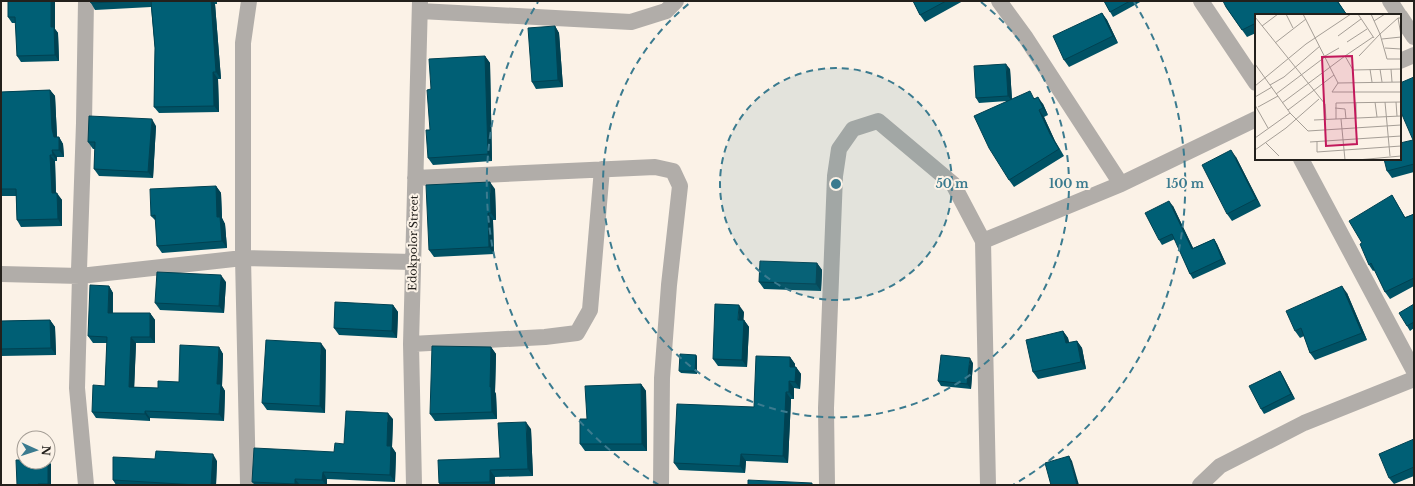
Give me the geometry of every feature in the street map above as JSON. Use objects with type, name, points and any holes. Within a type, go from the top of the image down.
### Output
[{"type":"street","points":[[86,1],[77,388],[86,485]]},
{"type":"street","points":[[248,485],[243,258],[243,43],[249,1]]},
{"type":"street","points":[[420,6],[631,22],[666,11],[676,1]]},
{"type":"street","points":[[999,1],[1026,38],[1121,184]]},
{"type":"street","points":[[1201,1],[1255,82]]},
{"type":"street","points":[[1390,1],[1399,14]]},
{"type":"street","name":"Edokpolor Street","points":[[414,485],[411,344],[420,6]]},
{"type":"street","points":[[1401,18],[1414,37]]},
{"type":"street","points":[[1401,61],[1414,55]]},
{"type":"street","points":[[983,241],[1121,184],[1255,119]]},
{"type":"street","points":[[827,485],[826,408],[835,176],[838,149],[853,129],[878,121],[953,184],[983,241],[988,485]]},
{"type":"street","points":[[1302,160],[1414,372]]},
{"type":"street","points":[[415,178],[655,167],[673,171],[680,186],[669,285],[662,378],[661,485]]},
{"type":"street","points":[[411,344],[545,337],[577,333],[590,310],[602,169]]},
{"type":"street","points":[[1,274],[80,276],[243,258],[413,262]]},
{"type":"street","points":[[1200,485],[1220,466],[1304,423],[1414,379]]},
{"type":"building","points":[[8,1],[51,1],[51,27],[54,27],[55,55],[17,56],[15,17],[8,17]]},
{"type":"building","points":[[90,1],[132,1],[91,3]]},
{"type":"building","points":[[151,1],[211,1],[216,72],[213,72],[214,106],[154,107],[155,48]]},
{"type":"building","points":[[913,1],[946,1],[920,15]]},
{"type":"building","points":[[1104,1],[1130,1],[1110,12]]},
{"type":"building","points":[[1223,1],[1337,1],[1346,14],[1255,14],[1255,24],[1242,30]]},
{"type":"building","points":[[1102,13],[1113,36],[1064,60],[1053,36]]},
{"type":"building","points":[[555,26],[558,80],[532,82],[528,28]]},
{"type":"building","points":[[485,56],[488,154],[428,158],[426,130],[430,130],[427,90],[431,89],[429,59]]},
{"type":"building","points":[[1006,64],[1008,96],[976,98],[974,66]]},
{"type":"building","points":[[1414,77],[1414,164],[1387,171],[1384,160],[1401,160],[1401,143],[1413,140],[1401,112],[1401,83]]},
{"type":"building","points":[[50,90],[52,129],[54,137],[59,137],[59,150],[52,150],[53,155],[50,155],[52,193],[57,193],[58,219],[17,220],[16,189],[1,189],[1,92]]},
{"type":"building","points":[[1030,91],[1034,99],[1038,97],[1043,108],[1039,110],[1059,149],[1009,180],[989,148],[974,116]]},
{"type":"building","points":[[89,116],[152,119],[148,172],[94,169],[95,142],[88,142]]},
{"type":"building","points":[[1231,150],[1256,199],[1227,214],[1202,165]]},
{"type":"building","points":[[490,182],[491,213],[488,213],[489,247],[429,250],[426,185]]},
{"type":"building","points":[[216,186],[217,217],[220,217],[222,241],[157,246],[155,215],[151,216],[150,189]]},
{"type":"building","points":[[1392,195],[1405,218],[1414,214],[1414,278],[1385,292],[1371,263],[1369,265],[1360,244],[1362,243],[1349,221]]},
{"type":"building","points":[[1169,201],[1192,249],[1214,239],[1222,259],[1190,274],[1172,234],[1159,240],[1145,213]]},
{"type":"building","points":[[760,261],[817,263],[816,284],[759,282]]},
{"type":"building","points":[[157,272],[221,275],[219,306],[155,303]]},
{"type":"building","points":[[90,285],[109,286],[108,313],[150,313],[150,337],[131,337],[129,387],[158,388],[158,381],[179,382],[180,345],[219,347],[217,384],[221,384],[219,414],[145,411],[145,414],[92,412],[93,385],[105,386],[107,337],[88,336]]},
{"type":"building","points":[[1342,286],[1362,333],[1310,353],[1301,328],[1295,331],[1286,311]]},
{"type":"building","points":[[335,302],[393,305],[392,331],[334,328]]},
{"type":"building","points":[[715,304],[739,305],[738,320],[744,320],[742,360],[713,359]]},
{"type":"building","points":[[1414,304],[1414,322],[1407,326],[1399,313]]},
{"type":"building","points":[[50,320],[51,348],[1,349],[1,321]]},
{"type":"building","points":[[1063,331],[1066,343],[1077,341],[1081,362],[1033,372],[1026,340]]},
{"type":"building","points":[[266,340],[321,343],[320,406],[262,403]]},
{"type":"building","points":[[432,346],[491,347],[490,387],[492,412],[430,414]]},
{"type":"building","points":[[680,354],[696,355],[695,371],[679,371]]},
{"type":"building","points":[[941,355],[970,358],[967,384],[938,381]]},
{"type":"building","points":[[756,356],[790,357],[790,367],[796,367],[795,382],[789,381],[789,392],[786,392],[783,456],[741,454],[740,466],[674,463],[677,404],[754,407]]},
{"type":"building","points":[[1280,371],[1291,394],[1261,409],[1249,386]]},
{"type":"building","points":[[641,384],[642,444],[580,444],[580,419],[587,419],[585,386]]},
{"type":"building","points":[[346,411],[388,413],[387,446],[391,446],[390,475],[323,472],[322,480],[295,479],[295,484],[252,482],[254,448],[334,452],[335,443],[344,444]]},
{"type":"building","points":[[526,422],[528,469],[490,470],[490,482],[439,483],[438,460],[500,458],[498,423]]},
{"type":"building","points":[[1414,439],[1414,467],[1389,478],[1379,454]]},
{"type":"building","points":[[156,451],[213,454],[211,485],[113,480],[113,457],[155,459]]},
{"type":"building","points":[[1069,456],[1077,485],[1051,485],[1045,463]]},
{"type":"building","points":[[16,470],[48,470],[48,484],[17,485]]},
{"type":"building","points":[[748,480],[812,483],[812,485],[748,485]]}]
